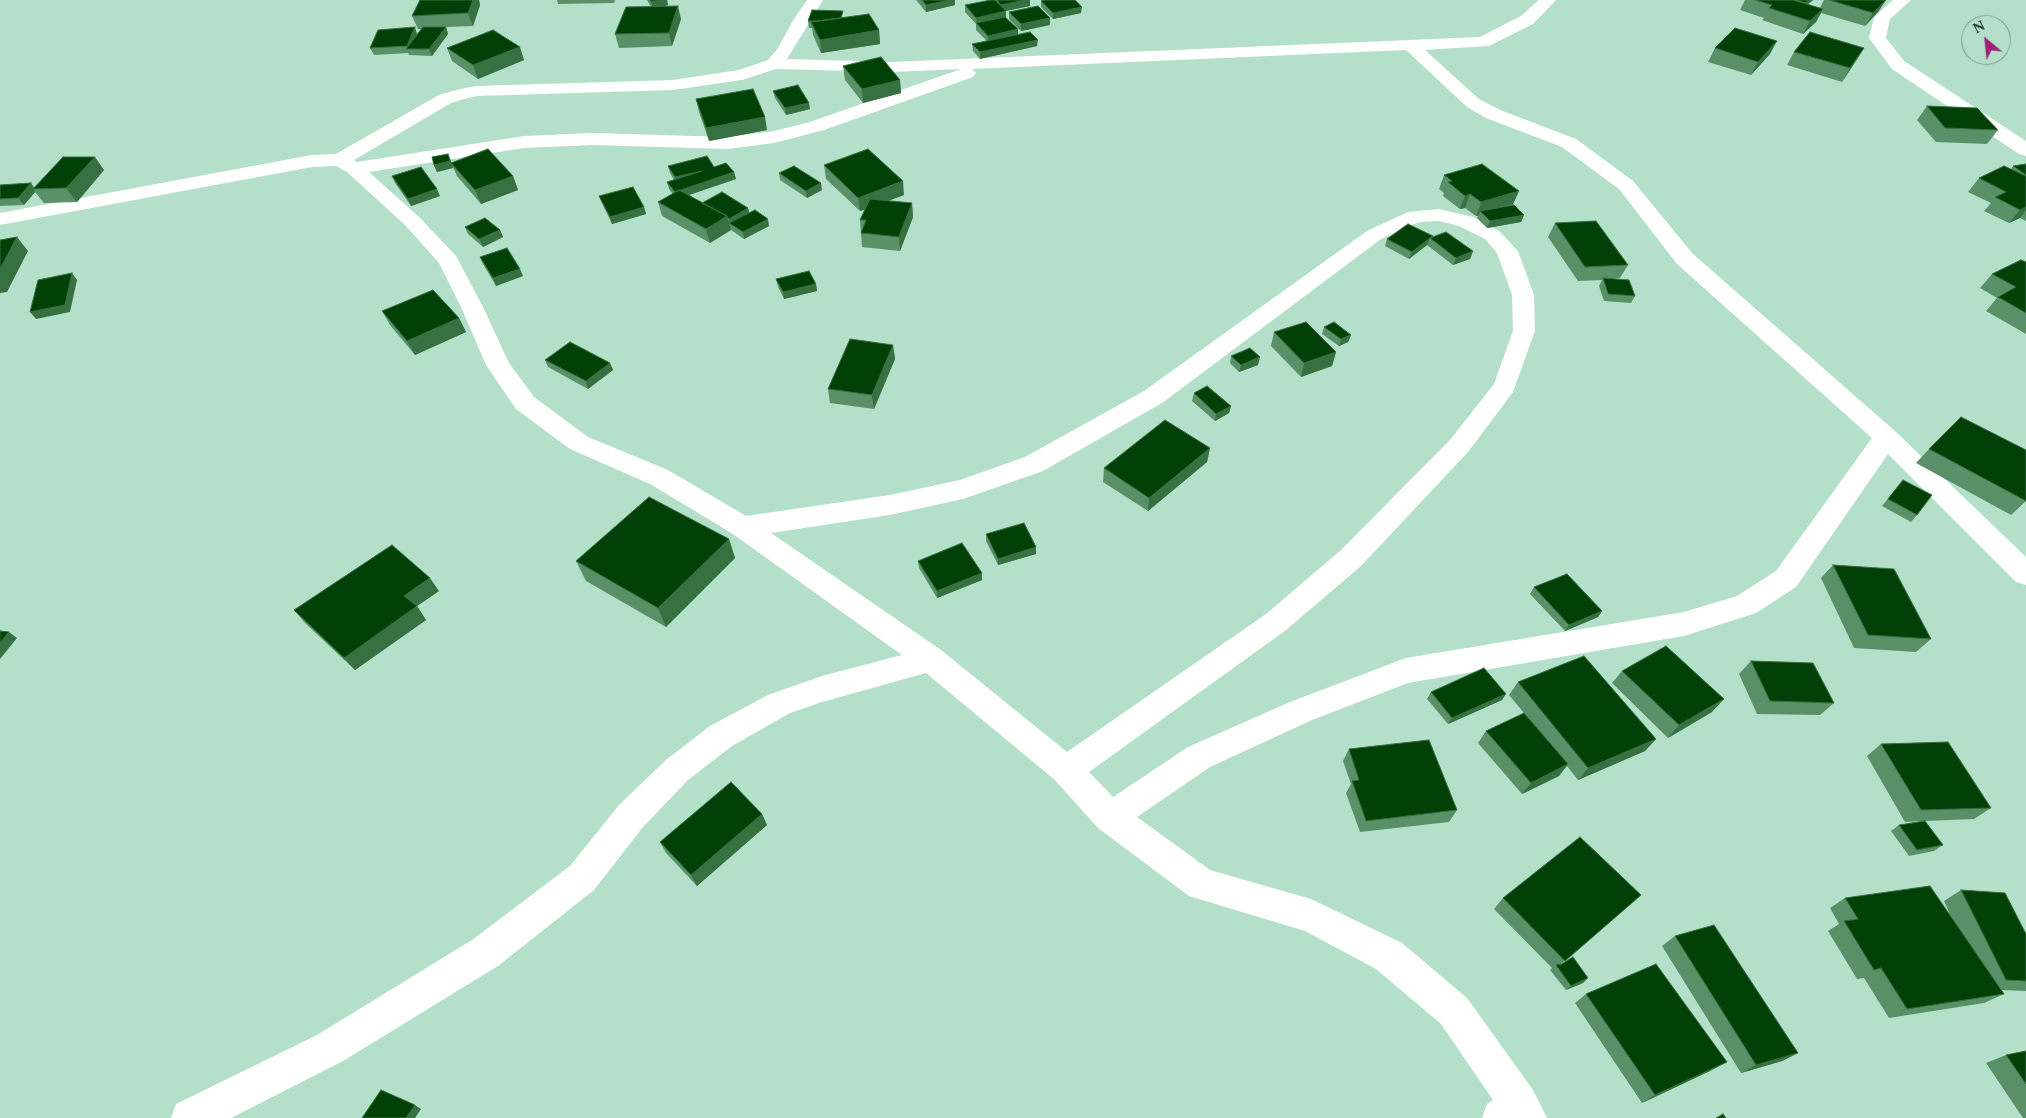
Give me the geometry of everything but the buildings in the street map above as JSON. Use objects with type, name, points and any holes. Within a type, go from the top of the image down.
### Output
[{"type":"street","points":[[774,64],[786,50],[802,19],[815,0]]},
{"type":"street","points":[[347,164],[444,99],[477,91],[673,85],[742,74],[774,64],[891,68],[1483,42],[1527,20],[1548,0]]},
{"type":"street","points":[[1903,0],[1882,17],[1877,38],[1898,65],[2026,150]]},
{"type":"street","points":[[1410,46],[1473,103],[1493,114],[1568,143],[1595,161],[1626,186],[1685,259],[1886,437],[2026,574]]},
{"type":"street","points":[[0,219],[312,160],[347,164],[524,142],[593,139],[728,143],[774,137],[817,126],[995,64]]},
{"type":"street","points":[[347,164],[413,222],[448,261],[472,307],[498,365],[525,403],[578,443],[659,477],[742,527],[931,659],[1066,770],[1110,817],[1200,884],[1311,916],[1389,956],[1454,1011],[1516,1113]]},
{"type":"street","points":[[742,527],[890,505],[963,489],[1034,464],[1153,397],[1374,235],[1415,216],[1439,215],[1466,221],[1492,235],[1507,252],[1523,295],[1524,331],[1505,386],[1459,446],[1351,558],[1276,622],[1066,770]]},
{"type":"street","points":[[1110,817],[1199,757],[1301,711],[1406,671],[1684,624],[1746,604],[1786,579],[1886,437]]},
{"type":"street","points":[[190,1118],[330,1048],[485,953],[582,878],[631,816],[677,770],[721,736],[779,704],[822,689],[931,659]]}]
